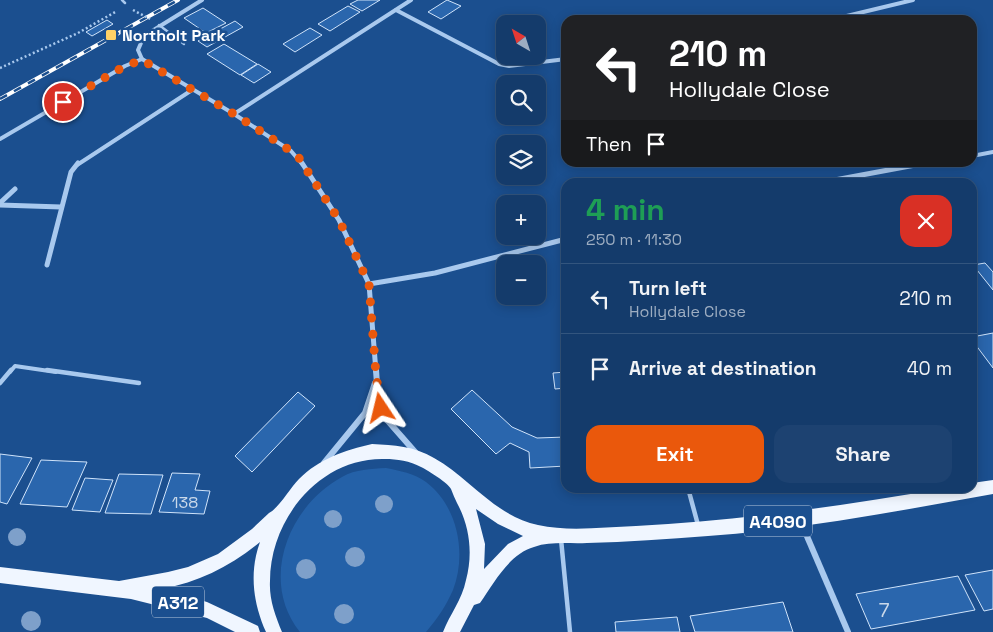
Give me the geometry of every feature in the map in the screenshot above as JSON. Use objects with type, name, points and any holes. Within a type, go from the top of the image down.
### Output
[{"type":"main road","points":[[274,632],[262,596],[262,572],[271,534],[284,507],[310,478],[328,466],[347,457],[366,452],[386,450],[406,453],[424,460],[440,470],[454,484],[465,501],[473,520],[477,542],[477,565],[473,589],[465,612],[451,632]]},
{"type":"main road","name":"A4090","points":[[440,470],[480,503],[508,521],[542,534],[560,535]]},
{"type":"main road","name":"A4090","points":[[977,488],[993,487]]},
{"type":"main road","name":"A4090","points":[[465,612],[497,564],[510,550],[526,541],[542,536],[666,532],[799,518],[929,493]]},
{"type":"main road","name":"A312","points":[[100,587],[156,584],[210,568],[250,541],[284,507]]},
{"type":"main road","name":"A312","points":[[0,575],[100,587],[166,598],[209,611],[252,632]]},
{"type":"street","points":[[202,0],[144,36],[138,50],[142,60],[234,114],[299,158],[339,220],[369,284],[378,398],[387,420],[395,431],[424,460]]},
{"type":"street","points":[[234,114],[411,0]]},
{"type":"street","points":[[850,15],[912,0]]},
{"type":"street","points":[[396,10],[500,64],[509,66],[561,60]]},
{"type":"street","points":[[0,139],[125,66],[142,60]]},
{"type":"street","points":[[47,265],[71,172],[79,162],[192,90]]},
{"type":"street","points":[[977,155],[993,152]]},
{"type":"street","points":[[846,178],[906,167]]},
{"type":"street","points":[[0,204],[15,189]]},
{"type":"street","points":[[0,204],[61,206]]},
{"type":"street","points":[[369,284],[435,273],[561,241]]},
{"type":"street","points":[[310,478],[349,434],[365,412],[371,400],[376,375]]},
{"type":"street","points":[[799,518],[848,632]]},
{"type":"lane","points":[[159,26],[184,44]]},
{"type":"lane","points":[[0,383],[15,366],[139,383]]},
{"type":"lane","points":[[689,493],[700,529]]},
{"type":"lane","points":[[560,535],[570,632]]},
{"type":"path","points":[[133,10],[150,20]]},
{"type":"path","points":[[0,68],[24,55],[78,34],[117,12]]},
{"type":"shaded area","points":[[386,468],[412,474],[426,482],[446,504],[457,532],[459,546],[457,576],[453,590],[438,617],[426,632],[300,632],[288,612],[282,590],[281,568],[285,546],[294,525],[307,506],[323,490],[342,477],[358,471]]},
{"type":"building","points":[[358,0],[380,0],[362,11],[350,4]]},
{"type":"building","points":[[447,0],[461,6],[441,19],[428,12]]},
{"type":"building","points":[[348,6],[360,12],[330,31],[318,24]]},
{"type":"building","points":[[203,8],[226,23],[206,33],[184,18]]},
{"type":"building","points":[[107,20],[113,24],[92,36],[86,32]]},
{"type":"building","points":[[235,21],[243,27],[207,47],[198,41]]},
{"type":"building","points":[[310,28],[322,35],[295,52],[283,44]]},
{"type":"building","points":[[224,44],[257,64],[240,75],[207,54]]},
{"type":"building","points":[[258,64],[271,72],[254,83],[241,75]]},
{"type":"building","points":[[985,263],[993,272],[993,290],[977,270],[977,264]]},
{"type":"building","points":[[993,333],[993,368],[977,347],[977,336]]},
{"type":"building","points":[[561,372],[561,388],[555,389],[553,373]]},
{"type":"building","points":[[472,390],[512,427],[537,438],[561,437],[561,466],[530,468],[529,452],[510,443],[496,454],[451,409]]},
{"type":"building","points":[[298,392],[315,406],[252,472],[235,456]]},
{"type":"building","points":[[0,454],[32,458],[7,504],[0,502]]},
{"type":"building","points":[[41,460],[87,462],[67,507],[20,504]]},
{"type":"building","points":[[172,473],[200,474],[195,490],[210,491],[204,514],[159,512]]},
{"type":"building","points":[[119,474],[163,475],[151,514],[105,513]]},
{"type":"building","points":[[85,478],[113,480],[100,512],[72,510]]},
{"type":"building","points":[[993,570],[993,609],[984,611],[965,575]]},
{"type":"building","points":[[958,576],[975,610],[871,629],[856,594]]},
{"type":"building","points":[[783,602],[793,632],[695,632],[690,616]]},
{"type":"building","points":[[677,617],[680,632],[616,632],[615,622]]},
{"type":"railway","points":[[0,99],[178,0]]},
{"type":"place","name":"Northolt Park","points":[[111,35]]},
{"type":"route","points":[[63,102],[125,66],[142,60],[234,114],[299,158],[339,220],[369,284],[378,398],[381,408]]}]
